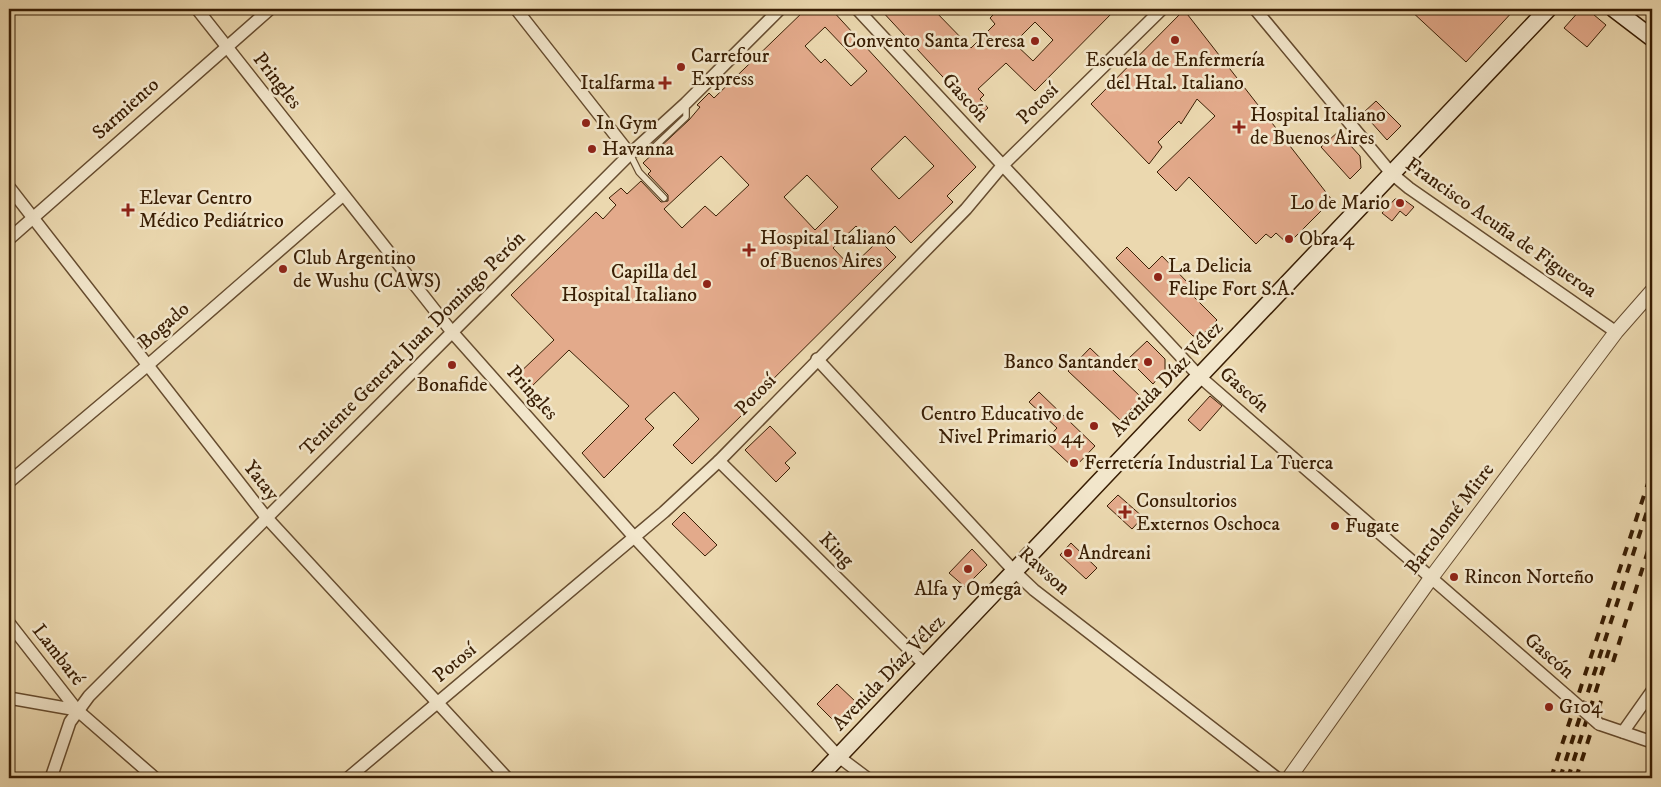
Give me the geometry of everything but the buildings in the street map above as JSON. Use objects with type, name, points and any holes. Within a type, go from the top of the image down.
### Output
[{"type":"main road","name":"Avenida Díaz Vélez","points":[[818,778],[1548,9]]},
{"type":"main road","points":[[1614,9],[1652,38]]},
{"type":"street","name":"Pringles","points":[[197,9],[342,196],[452,332],[635,538],[839,756],[867,778]]},
{"type":"street","name":"Sarmiento","points":[[9,239],[226,45],[270,9]]},
{"type":"street","points":[[516,9],[630,154]]},
{"type":"street","name":"Teniente General Juan Domingo Perón","points":[[51,778],[70,722],[77,710],[266,517],[630,154],[686,103],[780,9]]},
{"type":"street","name":"Gascón","points":[[857,9],[1199,376],[1599,724],[1652,742]]},
{"type":"street","name":"Potosí","points":[[348,778],[635,538],[718,461],[966,209],[1002,166],[1162,9]]},
{"type":"street","name":"Francisco Acuña de Figueroa","points":[[1255,9],[1391,173],[1409,188],[1616,332]]},
{"type":"street","name":"Yatay","points":[[9,187],[266,517],[507,778]]},
{"type":"street","name":"Bogado","points":[[9,482],[148,365],[342,196]]},
{"type":"street","name":"Bartolomé Mitre","points":[[1289,778],[1431,578],[1616,332],[1652,291]]},
{"type":"street","name":"Rawson","points":[[817,359],[1014,572],[1034,590],[1276,778]]},
{"type":"street","name":"King","points":[[718,461],[926,666]]},
{"type":"street","name":"Lambaré","points":[[9,623],[77,710],[155,778]]},
{"type":"street","points":[[1623,732],[1652,691]]},
{"type":"street","points":[[9,698],[77,710]]},
{"type":"lane","points":[[630,154],[639,172],[664,198]]},
{"type":"railway","points":[[1551,778],[1652,471]]},
{"type":"railway","points":[[1560,778],[1652,496]]},
{"type":"railway","points":[[1613,662],[1652,538]]},
{"type":"railway","points":[[1568,778],[1609,650]]},
{"type":"railway","points":[[1576,778],[1602,698]]},
{"type":"place","name":"Escuela de Enfermería del Htal. Italiano","points":[[1175,40]]},
{"type":"place","name":"Convento Santa Teresa","points":[[1035,41]]},
{"type":"place","name":"Carrefour Express","points":[[681,67]]},
{"type":"place","name":"Italfarma","points":[[665,83]]},
{"type":"place","name":"In Gym","points":[[586,123]]},
{"type":"place","name":"Hospital Italiano de Buenos Aires","points":[[1239,127]]},
{"type":"place","name":"Havanna","points":[[592,149]]},
{"type":"place","name":"Lo de Mario","points":[[1400,203]]},
{"type":"place","name":"Elevar Centro Médico Pediátrico","points":[[128,210]]},
{"type":"place","name":"Obra 4","points":[[1289,239]]},
{"type":"place","name":"Hospital Italiano of Buenos Aires","points":[[749,250]]},
{"type":"place","name":"Club Argentino de Wushu (CAWS)","points":[[283,269]]},
{"type":"place","name":"La Delicia Felipe Fort S.A.","points":[[1158,277]]},
{"type":"place","name":"Capilla del Hospital Italiano","points":[[707,284]]},
{"type":"place","name":"Banco Santander","points":[[1148,362]]},
{"type":"place","name":"Bonafide","points":[[452,365]]},
{"type":"place","name":"Centro Educativo de Nivel Primario 44","points":[[1094,426]]},
{"type":"place","name":"Ferretería Industrial La Tuerca","points":[[1074,463]]},
{"type":"place","name":"Consultorios Externos Oschoca","points":[[1125,512]]},
{"type":"place","name":"Fugate","points":[[1335,526]]},
{"type":"place","name":"Andreani","points":[[1068,553]]},
{"type":"place","name":"Alfa y Omega","points":[[968,569]]},
{"type":"place","name":"Rincon Norteño","points":[[1454,577]]},
{"type":"place","name":"G104","points":[[1549,707]]}]
